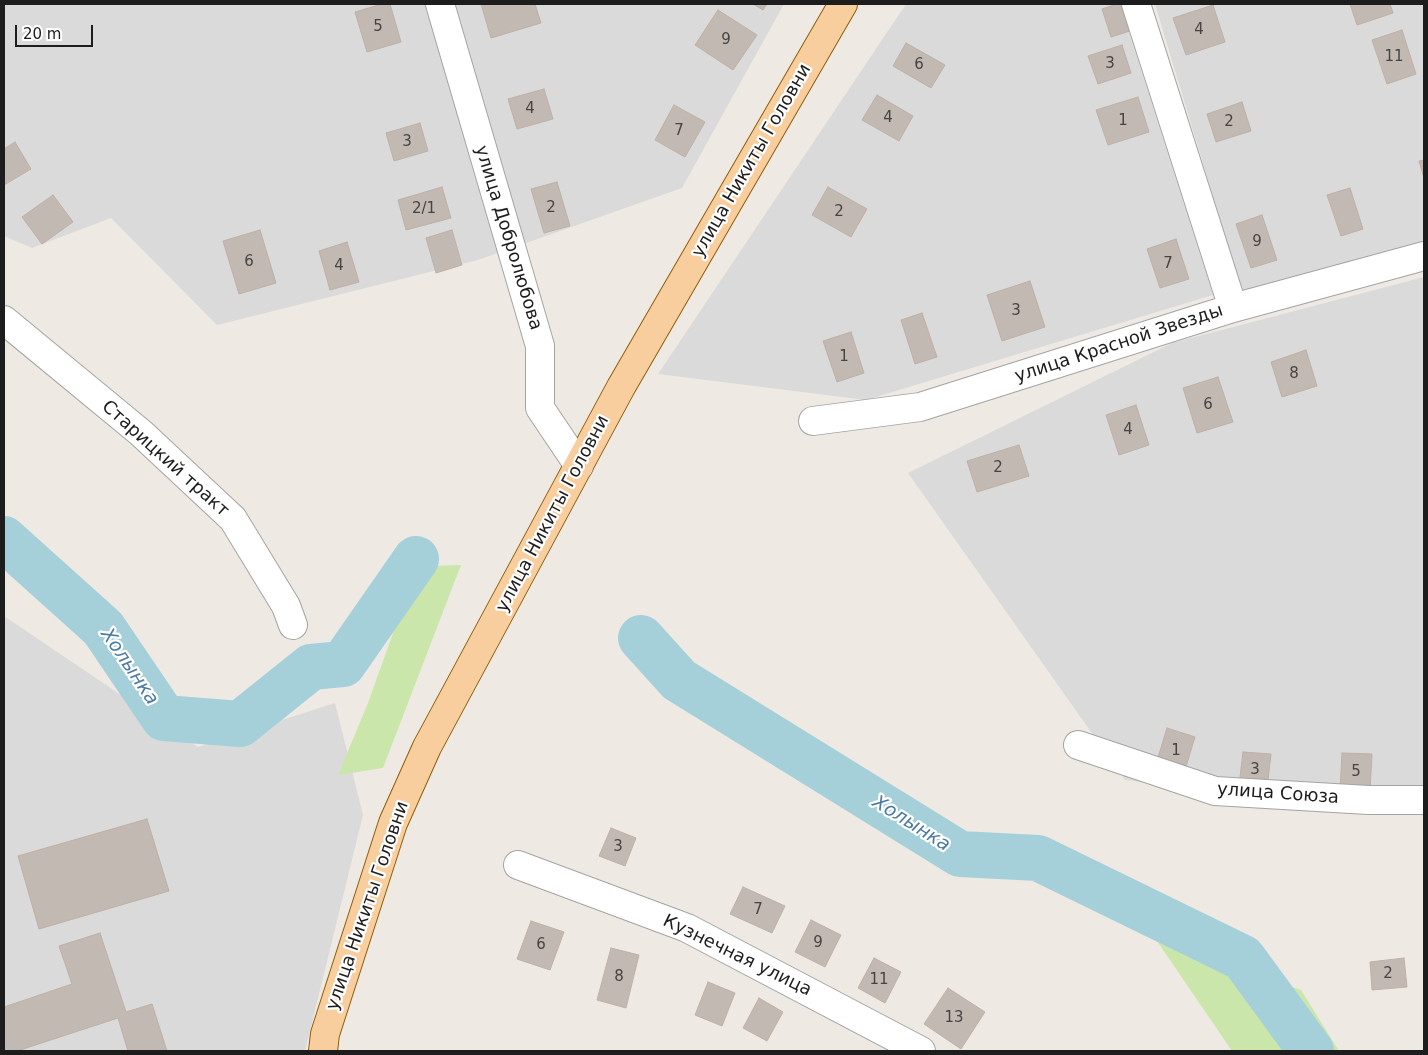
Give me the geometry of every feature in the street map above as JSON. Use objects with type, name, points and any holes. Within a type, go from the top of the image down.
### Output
[{"type":"main road","name":"улица Никиты Головни","points":[[323,1051],[325,1034],[392,823],[426,747],[626,378],[844,4]]},
{"type":"street","name":"улица Добролюбова","points":[[440,4],[540,346],[540,408],[579,466]]},
{"type":"street","points":[[1136,4],[1233,308]]},
{"type":"street","name":"улица Красной Звезды","points":[[813,421],[920,407],[1233,308],[1424,256]]},
{"type":"street","name":"Старицкий тракт","points":[[4,320],[141,434],[233,519],[286,606],[293,625]]},
{"type":"street","name":"улица Союза","points":[[1078,745],[1215,791],[1368,800],[1424,800]]},
{"type":"street","name":"Кузнечная улица","points":[[518,865],[687,928],[922,1051]]},
{"type":"shaded area","points":[[4,4],[784,4],[682,188],[478,260],[217,325],[111,218],[32,248],[4,236]]},
{"type":"shaded area","points":[[906,4],[1120,4],[1213,295],[866,400],[658,374]]},
{"type":"shaded area","points":[[1155,4],[1424,4],[1424,245],[1242,293]]},
{"type":"shaded area","points":[[1424,277],[1424,810],[1377,811],[1125,780],[908,473],[1172,343]]},
{"type":"shaded area","points":[[4,616],[198,747],[335,703],[363,815],[305,1051],[4,1051]]},
{"type":"green space","points":[[461,565],[383,768],[338,775],[368,703],[407,594],[430,566]]},
{"type":"green space","points":[[1157,941],[1301,990],[1339,1051],[1232,1051]]},
{"type":"building","points":[[382,4],[390,4],[401,42],[367,52],[355,12]]},
{"type":"building","points":[[481,4],[535,4],[541,23],[491,38]]},
{"type":"building","points":[[753,4],[767,4],[763,10]]},
{"type":"building","points":[[1117,4],[1125,4],[1133,30],[1111,37],[1102,9]]},
{"type":"building","points":[[1350,4],[1390,4],[1393,13],[1357,25]]},
{"type":"building","points":[[1213,5],[1225,42],[1186,55],[1173,18]]},
{"type":"building","points":[[718,10],[757,35],[733,70],[695,45]]},
{"type":"building","points":[[1402,30],[1416,74],[1387,84],[1372,40]]},
{"type":"building","points":[[906,43],[945,65],[931,88],[893,66]]},
{"type":"building","points":[[1122,45],[1131,73],[1098,84],[1088,56]]},
{"type":"building","points":[[544,89],[553,119],[517,129],[508,99]]},
{"type":"building","points":[[877,95],[913,116],[899,141],[862,120]]},
{"type":"building","points":[[1138,97],[1149,132],[1108,145],[1096,110]]},
{"type":"building","points":[[1242,102],[1251,131],[1216,142],[1207,114]]},
{"type":"building","points":[[674,105],[705,122],[685,157],[655,140]]},
{"type":"building","points":[[420,123],[428,151],[394,161],[386,133]]},
{"type":"building","points":[[15,142],[31,169],[4,185],[4,149]]},
{"type":"building","points":[[1424,160],[1424,178],[1419,161]]},
{"type":"building","points":[[557,182],[570,226],[544,233],[531,189]]},
{"type":"building","points":[[442,187],[451,218],[406,230],[398,200]]},
{"type":"building","points":[[828,187],[867,209],[851,237],[812,215]]},
{"type":"building","points":[[1350,188],[1363,229],[1341,236],[1327,195]]},
{"type":"building","points":[[53,195],[73,222],[42,244],[22,217]]},
{"type":"building","points":[[1262,215],[1277,260],[1251,268],[1236,224]]},
{"type":"building","points":[[260,230],[276,283],[239,294],[223,241]]},
{"type":"building","points":[[452,230],[462,265],[436,273],[426,238]]},
{"type":"building","points":[[1176,239],[1189,279],[1160,288],[1147,249]]},
{"type":"building","points":[[347,242],[359,282],[330,290],[319,251]]},
{"type":"building","points":[[1030,281],[1045,327],[1002,341],[987,295]]},
{"type":"building","points":[[922,313],[937,357],[915,364],[901,320]]},
{"type":"building","points":[[851,332],[864,373],[837,382],[823,341]]},
{"type":"building","points":[[1306,350],[1317,386],[1282,397],[1271,362]]},
{"type":"building","points":[[1218,377],[1233,422],[1197,433],[1183,388]]},
{"type":"building","points":[[1136,405],[1149,445],[1119,455],[1106,415]]},
{"type":"building","points":[[1019,445],[1029,476],[977,492],[967,461]]},
{"type":"building","points":[[1167,728],[1195,737],[1184,773],[1156,764]]},
{"type":"building","points":[[1243,752],[1271,754],[1267,788],[1239,786]]},
{"type":"building","points":[[1342,753],[1372,754],[1370,791],[1340,790]]},
{"type":"building","points":[[147,819],[169,891],[39,929],[18,856]]},
{"type":"building","points":[[611,828],[636,838],[625,866],[599,856]]},
{"type":"building","points":[[743,887],[785,906],[772,933],[730,914]]},
{"type":"building","points":[[811,920],[841,935],[825,967],[795,952]]},
{"type":"building","points":[[531,921],[564,932],[550,970],[517,959]]},
{"type":"building","points":[[100,933],[126,1012],[152,1004],[167,1051],[128,1051],[118,1018],[17,1051],[4,1051],[4,1007],[72,984],[59,946]]},
{"type":"building","points":[[611,948],[639,955],[626,1008],[597,1000]]},
{"type":"building","points":[[874,958],[901,972],[885,1003],[858,988]]},
{"type":"building","points":[[1404,958],[1407,987],[1372,990],[1370,962]]},
{"type":"building","points":[[708,982],[735,993],[722,1026],[695,1015]]},
{"type":"building","points":[[948,988],[985,1012],[961,1049],[924,1024]]},
{"type":"building","points":[[759,998],[783,1012],[767,1041],[743,1028]]},
{"type":"waterway","name":"Холынка","points":[[4,539],[103,628],[164,718],[240,724],[311,667],[343,664],[416,559]]},
{"type":"waterway","name":"Холынка","points":[[641,638],[679,680],[960,854],[1038,858],[1243,958],[1311,1051]]}]
